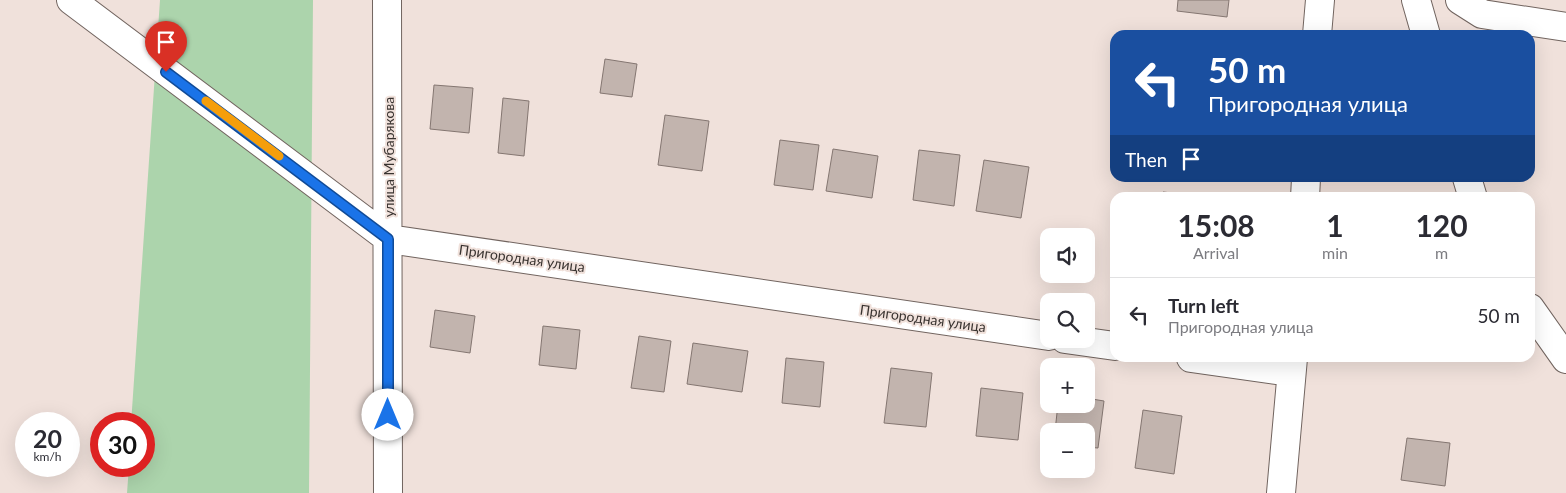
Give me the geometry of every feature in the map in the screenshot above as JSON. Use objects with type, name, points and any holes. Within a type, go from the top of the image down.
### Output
[{"type":"street","name":"Пригородная улица","points":[[71,0],[388,239],[1040,335]]},
{"type":"street","name":"улица Мубарякова","points":[[387,0],[388,493]]},
{"type":"street","points":[[1317,30],[1320,0]]},
{"type":"street","points":[[1416,0],[1425,30]]},
{"type":"street","points":[[1460,0],[1482,14],[1566,27]]},
{"type":"street","points":[[1535,315],[1566,359]]},
{"type":"street","points":[[1095,343],[1110,345]]},
{"type":"street","points":[[1249,362],[1292,365],[1281,493]]},
{"type":"green space","points":[[160,0],[313,0],[309,493],[127,493],[128,477],[155,477],[155,412],[132,412]]},
{"type":"building","points":[[1178,0],[1229,0],[1227,17],[1177,11]]},
{"type":"building","points":[[605,59],[637,64],[632,97],[600,93]]},
{"type":"building","points":[[434,85],[473,88],[469,133],[430,129]]},
{"type":"building","points":[[503,98],[529,101],[524,156],[498,153]]},
{"type":"building","points":[[665,115],[709,121],[702,171],[658,165]]},
{"type":"building","points":[[780,140],[819,145],[813,190],[774,185]]},
{"type":"building","points":[[833,149],[878,156],[872,198],[826,191]]},
{"type":"building","points":[[919,150],[960,155],[954,206],[913,200]]},
{"type":"building","points":[[984,160],[1029,167],[1021,218],[976,211]]},
{"type":"building","points":[[435,310],[475,316],[470,353],[430,347]]},
{"type":"building","points":[[543,326],[580,330],[576,369],[539,365]]},
{"type":"building","points":[[639,336],[671,341],[664,392],[631,388]]},
{"type":"building","points":[[693,343],[748,351],[742,392],[687,384]]},
{"type":"building","points":[[786,358],[824,362],[820,407],[782,403]]},
{"type":"building","points":[[891,368],[932,373],[926,427],[884,423]]},
{"type":"building","points":[[981,388],[1023,393],[1018,440],[976,436]]},
{"type":"building","points":[[1095,400],[1104,401],[1098,448],[1095,448],[1095,423],[1056,423],[1057,413],[1095,413]]},
{"type":"building","points":[[1143,410],[1182,416],[1174,474],[1135,468]]},
{"type":"building","points":[[1407,438],[1450,443],[1445,486],[1401,480]]},
{"type":"slow traffic","points":[[206,101],[279,156]]},
{"type":"route","points":[[166,72],[388,239],[388,415]]}]
